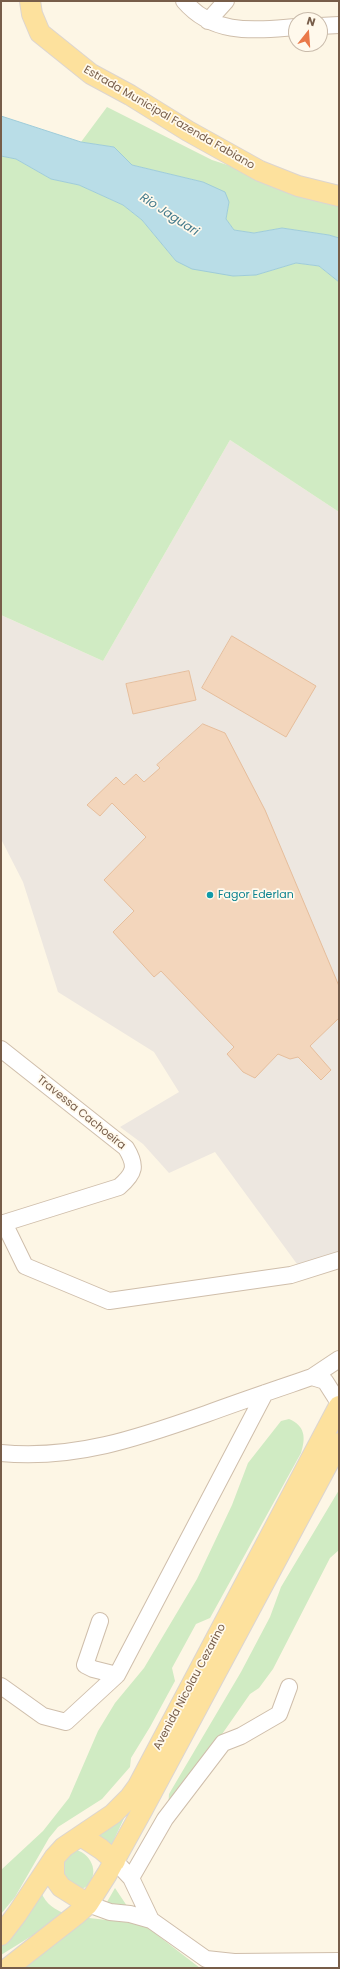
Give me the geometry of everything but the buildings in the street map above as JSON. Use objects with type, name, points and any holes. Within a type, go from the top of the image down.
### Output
[{"type":"main road","name":"Estrada Municipal Fazenda Fabiano","points":[[30,1],[32,14],[40,33],[91,74],[130,95],[188,131],[260,171],[298,186],[339,196]]},
{"type":"main road","name":"Avenida Nicolau Cezarino","points":[[1,1935],[17,1914],[54,1858],[64,1848],[113,1814],[130,1797],[143,1777],[339,1406]]},
{"type":"main road","name":"Avenida Nicolau Cezarino","points":[[8,1968],[88,1904],[115,1861],[339,1444]]},
{"type":"main road","points":[[82,1836],[115,1861]]},
{"type":"main road","points":[[54,1858],[54,1877],[61,1887],[88,1904]]},
{"type":"street","points":[[184,1],[208,21],[230,28],[261,30],[288,28]]},
{"type":"street","points":[[208,21],[226,1]]},
{"type":"street","points":[[328,26],[339,25]]},
{"type":"street","name":"Travessa Cachoeira","points":[[1,1049],[126,1148],[133,1159],[134,1168],[128,1179],[119,1187],[2,1223]]},
{"type":"street","points":[[2,1223],[25,1266],[108,1300],[291,1275],[339,1260]]},
{"type":"street","points":[[1,1453],[33,1454],[67,1452],[121,1443],[312,1376],[339,1359]]},
{"type":"street","points":[[312,1376],[325,1381],[339,1403]]},
{"type":"street","points":[[1,1686],[42,1716],[66,1722],[117,1674],[265,1393]]},
{"type":"street","points":[[100,1621],[85,1665],[93,1670],[117,1674]]},
{"type":"street","points":[[130,1878],[165,1819],[223,1743],[241,1736],[279,1714],[289,1687]]},
{"type":"street","points":[[115,1861],[130,1878],[151,1920]]},
{"type":"street","points":[[88,1904],[110,1912],[130,1914],[151,1920],[209,1964],[234,1962],[339,1961]]},
{"type":"shaded area","points":[[230,440],[339,512],[339,1253],[297,1264],[215,1152],[169,1173],[143,1144],[120,1127],[179,1092],[154,1052],[58,992],[23,882],[1,839],[1,615],[103,661]]},
{"type":"green space","points":[[107,107],[212,160],[339,201],[339,238],[329,235],[282,228],[254,233],[234,230],[226,219],[229,202],[203,182],[132,165],[114,147],[81,142]]},
{"type":"green space","points":[[1,156],[16,159],[51,179],[79,185],[123,205],[142,220],[176,261],[233,276],[256,275],[296,263],[319,266],[339,282],[339,512],[230,440],[103,661],[1,615]]},
{"type":"green space","points":[[289,1419],[298,1425],[303,1433],[304,1437],[301,1453],[210,1618],[196,1624],[172,1668],[175,1681],[131,1758],[130,1767],[102,1799],[58,1827],[49,1838],[15,1897],[1,1914],[1,1870],[43,1831],[69,1798],[98,1731],[115,1703],[144,1668],[197,1579],[232,1505],[248,1463],[281,1421]]},
{"type":"green space","points":[[339,1490],[339,1550],[330,1558],[273,1669],[259,1688],[250,1694],[181,1793],[168,1809],[169,1794],[241,1672],[270,1617],[281,1587]]},
{"type":"green space","points":[[129,1808],[109,1850],[93,1839]]},
{"type":"green space","points":[[73,1849],[84,1854],[92,1863],[93,1875],[91,1881],[87,1886],[81,1889],[71,1889],[56,1863]]},
{"type":"green space","points":[[40,1888],[43,1897],[48,1903],[63,1913],[38,1932],[1,1955],[1,1947],[9,1939]]},
{"type":"green space","points":[[115,1888],[127,1906],[101,1908],[107,1902]]},
{"type":"green space","points":[[80,1917],[143,1924],[200,1968],[10,1968]]},
{"type":"water","name":"Rio Jaguari","points":[[1,116],[81,142],[114,147],[132,165],[203,182],[225,192],[229,202],[226,219],[234,230],[254,233],[282,228],[329,235],[339,238],[339,282],[319,266],[296,263],[256,275],[233,276],[192,269],[176,261],[142,220],[123,205],[79,185],[51,179],[16,159],[1,156]]},
{"type":"place","name":"Fagor Ederlan","points":[[210,895]]}]
